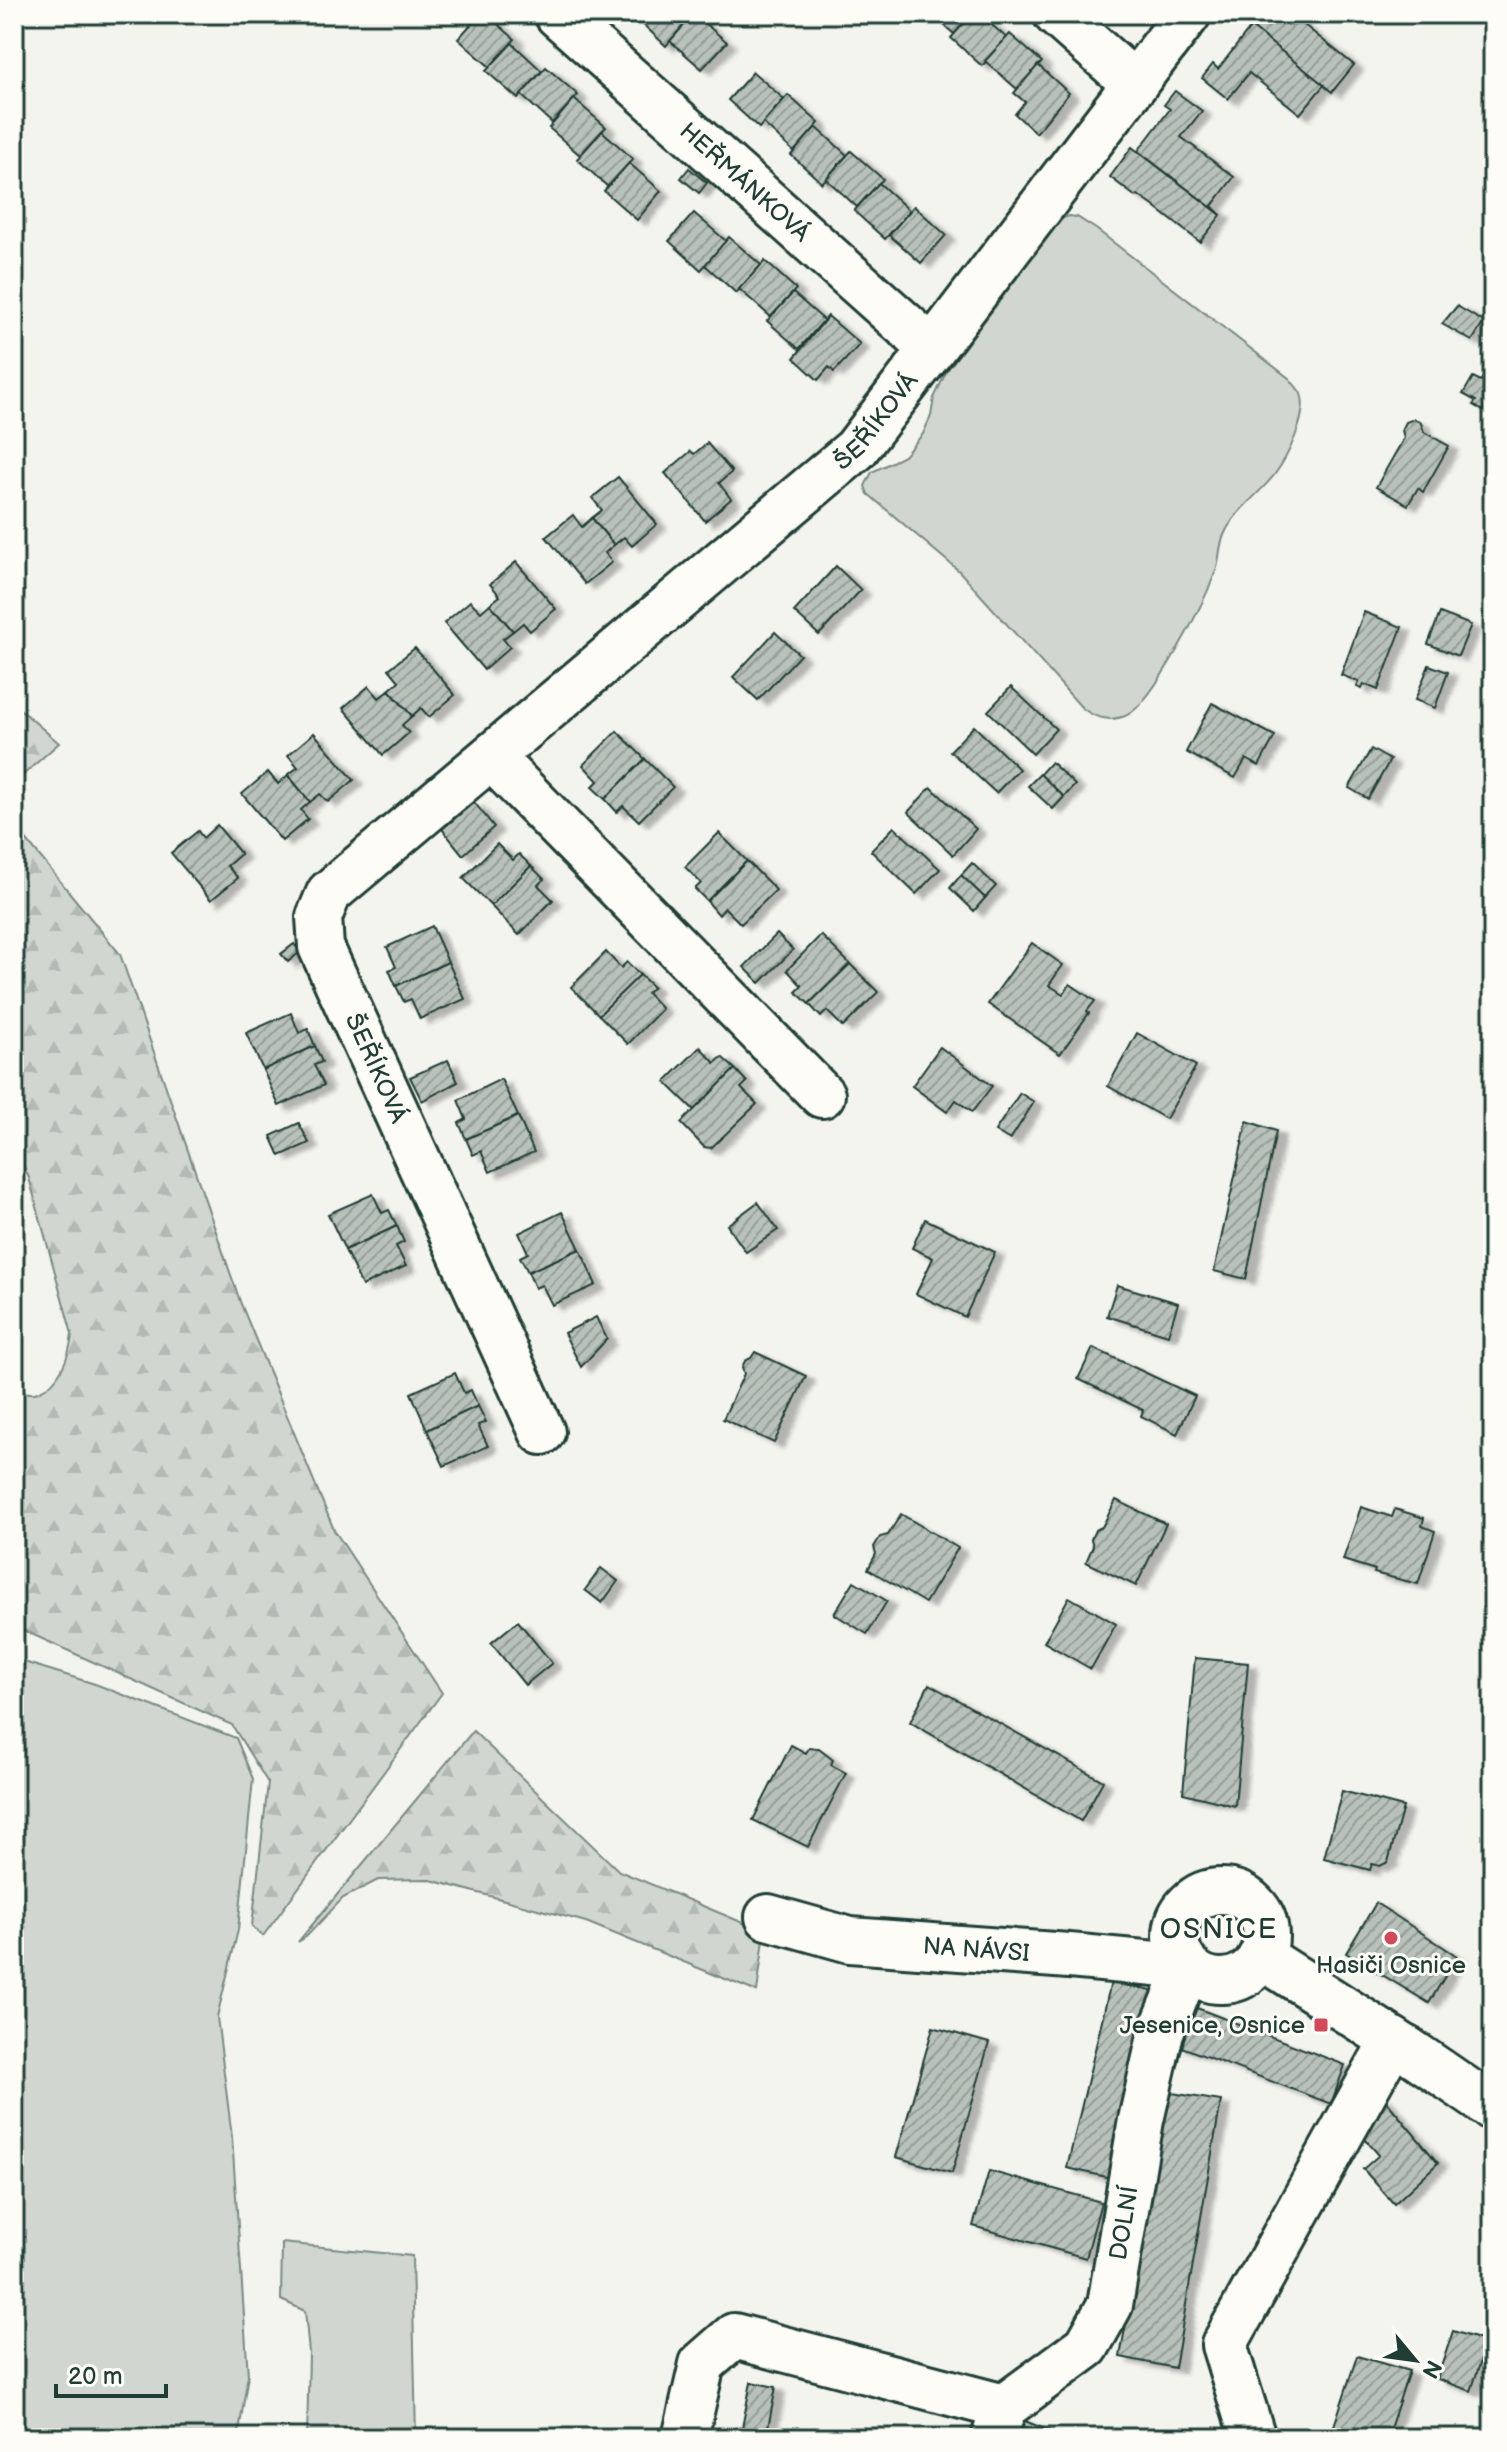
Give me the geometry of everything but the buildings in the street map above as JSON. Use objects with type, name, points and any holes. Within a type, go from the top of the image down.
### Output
[{"type":"street","name":"HEŘMÁNKOVÁ","points":[[557,14],[932,349]]},
{"type":"street","points":[[1056,14],[1135,84]]},
{"type":"street","name":"ŠEŘÍKOVÁ","points":[[542,1432],[321,947],[319,917],[329,893],[856,449],[1188,14]]},
{"type":"street","points":[[491,757],[822,1095]]},
{"type":"street","points":[[1188,1967],[1179,1954],[1176,1939],[1178,1923],[1185,1909],[1196,1898],[1210,1892],[1226,1891],[1241,1895],[1253,1904],[1266,1928],[1266,1943],[1261,1956],[1493,2108]]},
{"type":"street","name":"NA NÁVSI","points":[[768,1917],[850,1940],[1188,1967],[1199,1976],[1213,1981],[1241,1977],[1253,1968],[1261,1956]]},
{"type":"street","name":"DOLNÍ","points":[[999,2423],[1087,2346],[1110,2305],[1141,2120],[1161,2032],[1188,1967]]},
{"type":"street","points":[[1253,2438],[1224,2345],[1393,2040]]},
{"type":"street","points":[[685,2438],[702,2364],[734,2336],[999,2423]]},
{"type":"green space","points":[[1069,216],[1077,217],[1096,229],[1290,379],[1300,392],[1303,403],[1296,436],[1280,467],[1234,518],[1224,535],[1211,584],[1178,649],[1138,707],[1115,719],[1097,717],[1082,708],[959,571],[868,494],[865,486],[872,472],[904,456],[923,434],[946,372],[1054,227]]},
{"type":"green space","points":[[14,704],[59,743],[14,783]]},
{"type":"green space","points":[[14,825],[120,954],[241,1304],[334,1530],[442,1693],[263,1936],[252,1926],[268,1783],[232,1725],[14,1626],[14,1391],[34,1393],[50,1384],[66,1360],[72,1334],[29,1178],[14,1145],[18,1105],[14,1091]]},
{"type":"green space","points":[[14,1659],[95,1684],[236,1738],[253,1779],[238,1930],[217,2017],[232,2137],[248,2375],[238,2438],[14,2438]]},
{"type":"green space","points":[[473,1731],[619,1871],[765,1932],[757,1992],[586,1922],[427,1879],[378,1880],[343,1898],[298,1942]]},
{"type":"green space","points":[[282,2243],[412,2256],[416,2438],[307,2438],[309,2353],[305,2311],[281,2300]]},
{"type":"place","name":"Hasiči Osnice","points":[[1391,1938]]},
{"type":"place","name":"Jesenice, Osnice","points":[[1321,2025]]},
{"type":"district","name":"OSNICE","points":[[1219,1929]]}]
